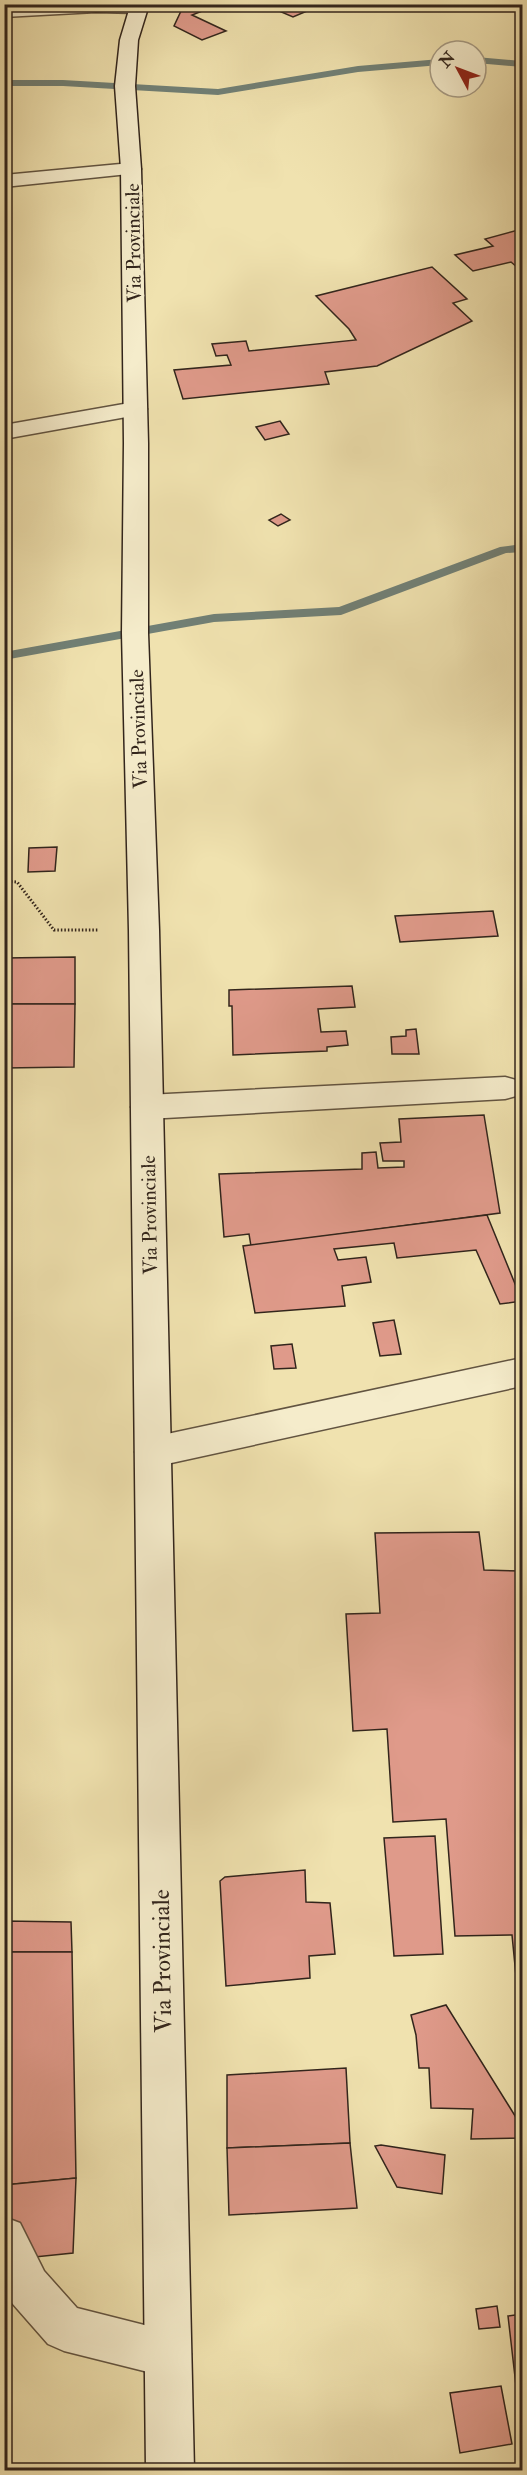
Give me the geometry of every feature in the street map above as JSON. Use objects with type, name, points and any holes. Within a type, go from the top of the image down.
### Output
[{"type":"main road","points":[[4,12],[141,6]]},
{"type":"main road","name":"Via Provinciale","points":[[141,6],[129,40],[125,86],[131,169],[135,409],[135,633],[144,930],[170,2470]]},
{"type":"main road","points":[[4,180],[131,169]]},
{"type":"main road","points":[[4,432],[135,409]]},
{"type":"main road","points":[[147,1107],[505,1088]]},
{"type":"main road","points":[[153,1452],[522,1372]]},
{"type":"main road","points":[[4,2239],[28,2287],[64,2328],[168,2354]]},
{"type":"path","points":[[4,881],[17,882],[54,930],[144,930]]},
{"type":"building","points":[[180,4],[212,4],[208,6],[210,8],[192,15],[226,31],[202,40],[174,26],[181,11],[177,10]]},
{"type":"building","points":[[281,4],[312,4],[301,9],[307,11],[293,17],[272,8]]},
{"type":"building","points":[[522,229],[522,267],[518,268],[511,262],[473,271],[455,255],[493,246],[485,239]]},
{"type":"building","points":[[432,267],[467,299],[453,303],[472,321],[377,366],[325,372],[329,384],[183,399],[174,370],[231,365],[227,355],[216,356],[212,344],[246,341],[249,351],[356,340],[349,329],[316,296]]},
{"type":"building","points":[[280,421],[289,434],[265,440],[256,427]]},
{"type":"building","points":[[281,514],[290,520],[278,526],[269,520]]},
{"type":"building","points":[[57,847],[55,871],[28,872],[29,848]]},
{"type":"building","points":[[493,911],[498,936],[400,942],[395,916]]},
{"type":"building","points":[[75,957],[75,1004],[4,1004],[4,958]]},
{"type":"building","points":[[352,986],[355,1007],[318,1009],[321,1032],[346,1031],[348,1045],[327,1047],[327,1051],[233,1055],[232,1006],[229,1006],[229,990]]},
{"type":"building","points":[[4,1004],[75,1004],[74,1067],[4,1068]]},
{"type":"building","points":[[416,1029],[419,1054],[392,1054],[391,1037],[406,1036],[406,1030]]},
{"type":"building","points":[[484,1115],[500,1213],[251,1246],[249,1234],[224,1237],[219,1174],[362,1169],[362,1153],[376,1152],[378,1168],[404,1167],[404,1161],[383,1161],[380,1143],[401,1142],[399,1119]]},
{"type":"building","points":[[487,1215],[522,1301],[500,1304],[476,1250],[397,1258],[394,1243],[334,1249],[338,1260],[366,1257],[371,1282],[342,1286],[345,1306],[255,1313],[243,1246]]},
{"type":"building","points":[[394,1320],[401,1354],[380,1356],[373,1323]]},
{"type":"building","points":[[292,1344],[296,1368],[274,1369],[271,1346]]},
{"type":"building","points":[[479,1532],[484,1570],[522,1571],[522,1976],[516,1976],[512,1935],[455,1936],[446,1819],[393,1822],[387,1729],[353,1731],[346,1614],[380,1613],[375,1533]]},
{"type":"building","points":[[435,1836],[443,1954],[394,1956],[384,1838]]},
{"type":"building","points":[[305,1870],[306,1902],[330,1903],[335,1954],[309,1956],[310,1978],[226,1986],[220,1881],[225,1877]]},
{"type":"building","points":[[4,1921],[71,1922],[72,1952],[4,1952]]},
{"type":"building","points":[[4,1952],[72,1952],[76,2178],[4,2185]]},
{"type":"building","points":[[446,2005],[522,2127],[522,2138],[471,2139],[473,2109],[431,2108],[429,2068],[419,2068],[416,2035],[411,2015]]},
{"type":"building","points":[[346,2068],[350,2143],[227,2148],[227,2075]]},
{"type":"building","points":[[350,2143],[357,2208],[229,2215],[227,2148]]},
{"type":"building","points":[[375,2146],[445,2155],[442,2194],[397,2187]]},
{"type":"building","points":[[76,2178],[73,2253],[25,2258],[4,2204],[4,2185]]},
{"type":"building","points":[[497,2306],[500,2327],[479,2329],[476,2309]]},
{"type":"building","points":[[522,2314],[522,2438],[508,2316]]},
{"type":"building","points":[[501,2386],[512,2444],[460,2453],[450,2393]]},
{"type":"waterway","points":[[488,61],[522,64]]},
{"type":"waterway","points":[[4,83],[63,83],[218,92],[358,69],[428,63]]},
{"type":"waterway","points":[[4,656],[214,618],[341,611],[504,550],[522,548]]}]
